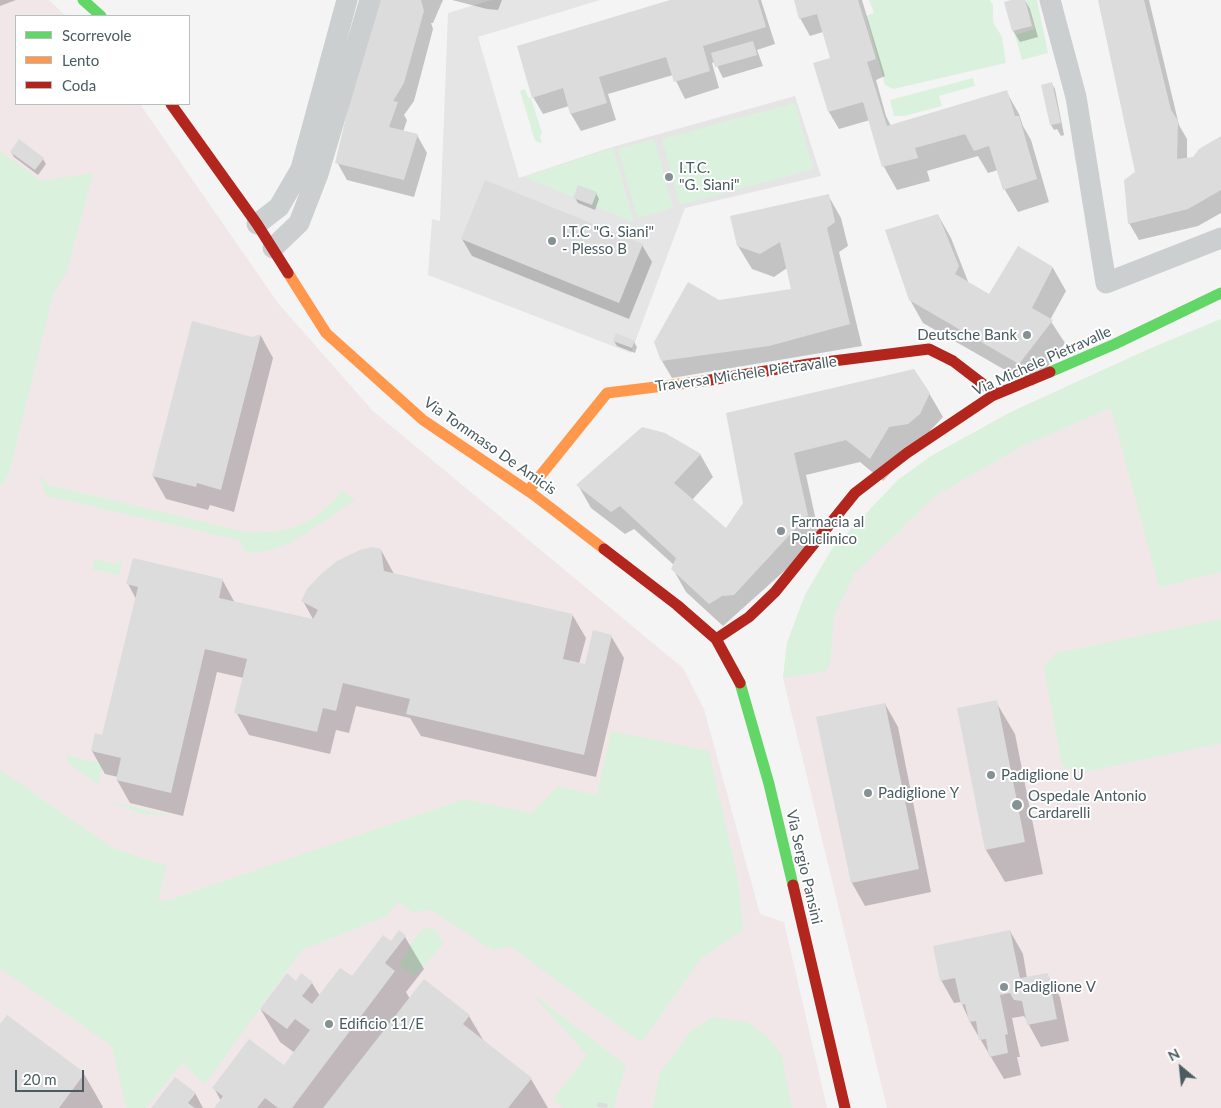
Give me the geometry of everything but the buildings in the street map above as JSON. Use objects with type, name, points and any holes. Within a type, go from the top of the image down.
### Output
[{"type":"main road","name":"Via Tommaso De Amicis","points":[[172,105],[257,224],[326,333],[423,420],[531,493],[677,605],[716,639]]},
{"type":"main road","name":"Via Michele Pietravalle","points":[[716,639],[750,617],[775,592],[855,493],[907,453],[994,395],[1115,344],[1221,294]]},
{"type":"main road","name":"Via Sergio Pansini","points":[[716,639],[740,683],[770,784],[845,1108]]},
{"type":"street","points":[[257,224],[279,207],[301,170],[347,0]]},
{"type":"street","points":[[273,248],[299,223],[318,174],[370,0]]},
{"type":"street","points":[[1050,0],[1076,96],[1106,283],[1221,238]]},
{"type":"street","name":"Traversa Michele Pietravalle","points":[[531,493],[611,398],[702,387],[814,368],[929,354],[950,364],[994,395]]},
{"type":"shaded area","points":[[0,0],[49,0],[65,15],[15,15],[15,105],[141,105],[278,303],[373,411],[683,668],[704,709],[760,914],[784,922],[827,1108],[0,1108]]},
{"type":"shaded area","name":"I.T.C. \"G. Siani\"","points":[[491,0],[600,0],[478,37],[519,178],[609,148],[795,96],[821,176],[685,208],[631,353],[428,275],[432,219],[440,221],[448,13]]},
{"type":"shaded area","name":"Ospedale Antonio Cardarelli","points":[[1221,319],[1221,1108],[887,1108],[783,678],[787,643],[805,595],[832,549],[898,480],[931,456],[1011,412],[1149,349]]},
{"type":"green space","points":[[869,0],[990,0],[993,6],[993,22],[1002,37],[1006,63],[893,89],[885,85],[866,16],[874,13]]},
{"type":"green space","points":[[1026,0],[1037,0],[1048,53],[1022,60],[1015,35],[1035,29]]},
{"type":"green space","points":[[973,78],[975,86],[939,96],[942,106],[904,116],[894,116],[890,100]]},
{"type":"green space","points":[[525,89],[528,97],[531,98],[542,133],[540,136],[542,143],[535,141],[520,91]]},
{"type":"green space","points":[[795,103],[813,169],[680,205],[662,139]]},
{"type":"green space","points":[[654,139],[673,208],[638,218],[618,149]]},
{"type":"green space","points":[[613,148],[634,222],[524,177]]},
{"type":"green space","points":[[0,151],[41,181],[93,173],[67,272],[53,294],[9,474],[0,487]]},
{"type":"green space","points":[[1221,319],[1221,572],[1159,587],[1111,408],[1020,447],[935,496],[854,574],[834,616],[830,664],[825,672],[783,678],[787,643],[805,595],[832,549],[898,480],[931,456],[1011,412],[1149,349]]},
{"type":"green space","points":[[39,476],[49,485],[245,532],[274,532],[300,525],[322,511],[342,490],[355,500],[292,542],[271,550],[246,553],[239,540],[47,496]]},
{"type":"green space","points":[[95,559],[113,564],[122,561],[119,575],[92,569]]},
{"type":"green space","points":[[1221,619],[1221,743],[1080,773],[1062,766],[1044,667],[1056,653]]},
{"type":"green space","points":[[611,731],[709,751],[738,880],[743,930],[700,959],[644,1039],[638,1040],[510,946],[494,951],[431,910],[412,912],[398,902],[385,917],[302,950],[205,1084],[182,1063],[146,1108],[126,1108],[112,1046],[0,968],[0,770],[111,847],[167,866],[158,898],[163,902],[464,799],[532,813],[558,786],[597,795]]},
{"type":"green space","points":[[66,755],[103,764],[98,784],[69,764]]},
{"type":"green space","points":[[108,801],[171,816],[142,814]]},
{"type":"green space","points":[[424,928],[436,930],[443,944],[414,976],[399,965],[410,949],[408,948]]},
{"type":"green space","points":[[531,993],[626,1065],[614,1108],[564,1108],[553,1100],[587,1055]]},
{"type":"green space","points":[[714,1017],[747,1022],[767,1036],[782,1056],[792,1108],[653,1108],[659,1075],[691,1030]]},
{"type":"traffic: fast","points":[[83,0],[100,15]]},
{"type":"traffic: fast","points":[[1050,372],[1115,344],[1221,293]]},
{"type":"traffic: fast","points":[[740,683],[769,784],[793,885]]},
{"type":"traffic: slow","points":[[288,273],[326,333],[423,420],[534,495],[604,549]]},
{"type":"traffic: slow","points":[[528,491],[607,393],[704,381]]},
{"type":"traffic: jam","points":[[172,105],[257,224],[288,273]]},
{"type":"traffic: jam","points":[[704,381],[809,364],[929,349],[953,361],[996,394]]},
{"type":"traffic: jam","points":[[716,639],[749,617],[775,592],[855,493],[907,453],[992,396],[1050,372]]},
{"type":"traffic: jam","points":[[604,549],[677,605],[716,639],[740,683]]},
{"type":"traffic: jam","points":[[793,885],[845,1108]]},
{"type":"place","name":"I.T.C. \"G. Siani\"","points":[[669,177]]},
{"type":"place","name":"I.T.C \"G. Siani\" - Plesso B","points":[[552,241]]},
{"type":"place","name":"Deutsche Bank","points":[[1027,335]]},
{"type":"place","name":"Farmacia al Policlinico","points":[[781,531]]},
{"type":"place","name":"Padiglione U","points":[[991,775]]},
{"type":"place","name":"Padiglione Y","points":[[868,793]]},
{"type":"place","name":"Ospedale Antonio Cardarelli","points":[[1017,805]]},
{"type":"place","name":"Padiglione V","points":[[1004,987]]},
{"type":"place","name":"Edificio 11/E","points":[[329,1024]]}]
